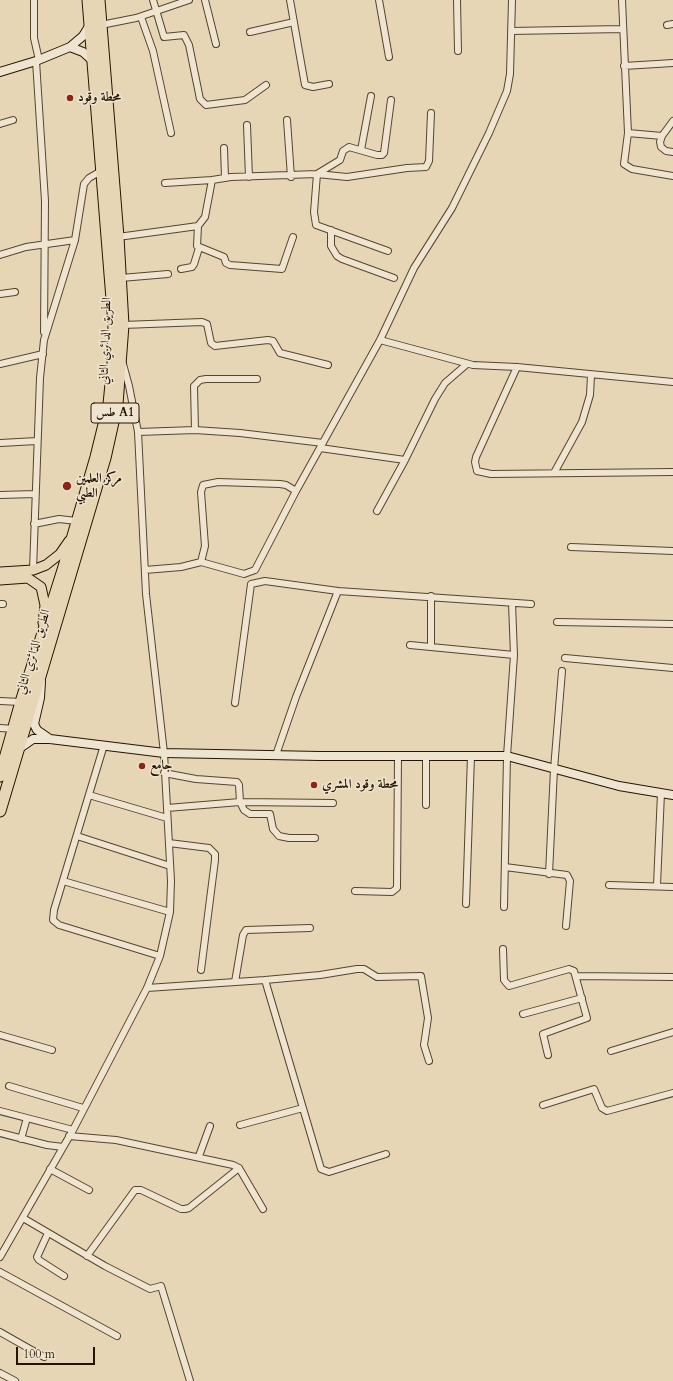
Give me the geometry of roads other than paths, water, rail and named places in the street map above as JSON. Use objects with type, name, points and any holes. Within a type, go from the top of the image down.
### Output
[{"type":"highway","name":"الطريق الدائري الثاني","points":[[0,812],[105,458],[118,404],[122,360],[123,325],[118,237],[93,22],[88,0]]},
{"type":"highway","name":"الطريق الدائري الثاني","points":[[0,776],[21,702],[73,536],[109,404],[113,364],[114,324],[93,60],[93,22],[99,0]]},
{"type":"main road","points":[[0,72],[38,61],[70,47],[83,36],[93,22]]},
{"type":"main road","points":[[70,47],[83,52],[93,60]]},
{"type":"main road","points":[[0,572],[33,570],[46,564],[57,556],[73,536]]},
{"type":"main road","points":[[0,580],[28,578],[41,587],[45,605],[42,638]]},
{"type":"main road","points":[[41,674],[41,693],[34,724],[37,730],[50,739]]},
{"type":"main road","points":[[20,748],[33,739],[50,739],[164,753],[507,756],[528,760],[554,769],[619,786],[673,795]]},
{"type":"street","points":[[33,570],[37,441],[44,340],[45,243],[42,133],[38,61],[34,38],[34,0]]},
{"type":"street","points":[[153,0],[155,12],[164,37],[184,35],[190,45],[200,99],[206,105],[245,100],[266,85]]},
{"type":"street","points":[[93,22],[141,17],[189,0]]},
{"type":"street","points":[[206,0],[216,44]]},
{"type":"street","points":[[290,0],[305,85],[313,87],[329,84]]},
{"type":"street","points":[[379,0],[389,57]]},
{"type":"street","points":[[458,0],[458,51]]},
{"type":"street","points":[[145,570],[181,567],[201,562],[244,574],[255,570],[296,491],[380,340],[414,268],[452,208],[501,104],[510,74],[512,0]]},
{"type":"street","points":[[622,0],[622,29],[628,133],[623,160],[625,166],[673,176]]},
{"type":"street","points":[[141,17],[153,51],[171,132]]},
{"type":"street","points":[[250,32],[294,22]]},
{"type":"street","points":[[511,31],[622,29]]},
{"type":"street","points":[[624,66],[673,63]]},
{"type":"street","points":[[361,150],[371,96]]},
{"type":"street","points":[[317,174],[340,160],[345,148],[361,150],[377,155],[384,152],[391,100]]},
{"type":"street","points":[[165,183],[225,178],[317,174],[347,177],[407,168],[426,167],[429,162],[431,113]]},
{"type":"street","points":[[0,124],[12,120]]},
{"type":"street","points":[[288,120],[291,176]]},
{"type":"street","points":[[673,121],[662,136],[660,142],[661,147],[666,151],[673,152]]},
{"type":"street","points":[[247,125],[249,177]]},
{"type":"street","points":[[628,133],[662,136]]},
{"type":"street","points":[[224,148],[225,178]]},
{"type":"street","points":[[44,340],[75,240],[84,184],[89,178],[101,171]]},
{"type":"street","points":[[317,174],[314,221],[320,227],[388,251]]},
{"type":"street","points":[[212,180],[205,217],[198,226],[196,242],[199,248],[224,257],[230,265],[280,270],[284,268],[292,237]]},
{"type":"street","points":[[118,237],[198,226]]},
{"type":"street","points":[[331,230],[331,246],[337,256],[342,260],[394,278]]},
{"type":"street","points":[[0,255],[45,243],[75,240]]},
{"type":"street","points":[[181,269],[192,267],[199,248]]},
{"type":"street","points":[[121,278],[168,274]]},
{"type":"street","points":[[0,294],[15,292]]},
{"type":"street","points":[[123,325],[202,322],[207,324],[211,343],[215,346],[268,340],[273,341],[280,353],[328,365]]},
{"type":"street","points":[[380,340],[467,364],[517,367],[673,382]]},
{"type":"street","points":[[0,364],[43,354]]},
{"type":"street","points":[[0,1258],[73,1130],[83,1108],[147,988],[160,956],[170,912],[170,866],[164,753],[146,594],[138,432],[130,386],[122,360]]},
{"type":"street","points":[[377,511],[405,460],[435,399],[445,383],[467,364]]},
{"type":"street","points":[[517,367],[476,457],[475,468],[482,474],[673,472]]},
{"type":"street","points":[[554,473],[582,422],[590,395],[591,375]]},
{"type":"street","points":[[195,430],[194,386],[200,380],[257,380]]},
{"type":"street","points":[[138,432],[195,430],[247,434],[405,460]]},
{"type":"street","points":[[0,443],[37,441]]},
{"type":"street","points":[[201,562],[205,546],[201,492],[203,485],[218,482],[280,484],[286,485],[296,491]]},
{"type":"street","points":[[0,495],[35,494]]},
{"type":"street","points":[[34,524],[59,519],[77,521]]},
{"type":"street","points":[[572,547],[673,551]]},
{"type":"street","points":[[236,703],[251,584],[265,582],[338,591],[432,596],[531,604]]},
{"type":"street","points":[[276,755],[296,696],[338,591]]},
{"type":"street","points":[[431,647],[432,596]]},
{"type":"street","points":[[504,907],[507,756],[514,655],[512,603]]},
{"type":"street","points":[[557,622],[673,624]]},
{"type":"street","points":[[410,645],[514,655]]},
{"type":"street","points":[[565,658],[673,668]]},
{"type":"street","points":[[549,874],[554,769],[562,671]]},
{"type":"street","points":[[0,701],[21,702]]},
{"type":"street","points":[[0,728],[14,729]]},
{"type":"street","points":[[104,745],[53,917],[55,922],[160,956]]},
{"type":"street","points":[[426,755],[426,805]]},
{"type":"street","points":[[355,891],[392,892],[397,888],[398,756]]},
{"type":"street","points":[[466,904],[471,756]]},
{"type":"street","points":[[164,773],[196,779],[237,782],[239,785],[240,802],[244,810],[250,814],[270,814],[273,829],[279,836],[289,838],[315,838]]},
{"type":"street","points":[[657,885],[662,793]]},
{"type":"street","points":[[89,795],[167,818]]},
{"type":"street","points":[[167,808],[240,802],[333,803]]},
{"type":"street","points":[[77,836],[170,866]]},
{"type":"street","points":[[169,843],[209,848],[215,854],[216,860],[201,970]]},
{"type":"street","points":[[505,867],[549,874],[567,875],[570,878],[566,926]]},
{"type":"street","points":[[63,881],[170,912]]},
{"type":"street","points":[[609,885],[657,885],[673,887]]},
{"type":"street","points":[[235,982],[243,935],[246,930],[310,928]]},
{"type":"street","points":[[503,949],[504,980],[509,986],[571,969],[574,971],[587,1018],[543,1034],[548,1055]]},
{"type":"street","points":[[147,988],[265,980],[320,975],[357,969],[364,969],[377,977],[421,976],[428,1018],[424,1045],[429,1061]]},
{"type":"street","points":[[576,976],[673,977]]},
{"type":"street","points":[[265,980],[323,1171],[329,1172],[386,1154]]},
{"type":"street","points":[[523,1014],[582,998]]},
{"type":"street","points":[[611,1051],[673,1032]]},
{"type":"street","points":[[0,1035],[52,1050]]},
{"type":"street","points":[[9,1086],[83,1108]]},
{"type":"street","points":[[543,1105],[594,1089],[602,1108],[607,1111],[673,1093]]},
{"type":"street","points":[[240,1126],[303,1108]]},
{"type":"street","points":[[0,1111],[73,1130]]},
{"type":"street","points":[[21,1139],[27,1118]]},
{"type":"street","points":[[199,1156],[210,1126]]},
{"type":"street","points":[[0,1133],[21,1139],[63,1147]]},
{"type":"street","points":[[69,1136],[116,1140],[233,1164],[239,1168],[263,1209]]},
{"type":"street","points":[[87,1256],[135,1190],[141,1190],[181,1209],[185,1209],[189,1208],[239,1168]]},
{"type":"street","points":[[50,1169],[90,1190]]},
{"type":"street","points":[[23,1218],[87,1256],[150,1289],[161,1286],[190,1381]]},
{"type":"street","points":[[48,1232],[37,1257],[39,1260],[64,1276]]},
{"type":"street","points":[[0,1272],[117,1336]]},
{"type":"street","points":[[0,1332],[44,1357]]},
{"type":"street","points":[[0,1373],[16,1381]]},
{"type":"place","name":"محطة وقود","points":[[70,98]]},
{"type":"place","name":"مركز العلمين الطبي","points":[[67,486]]},
{"type":"place","name":"جامع","points":[[142,766]]},
{"type":"place","name":"محطة وقود المشري","points":[[314,785]]}]
